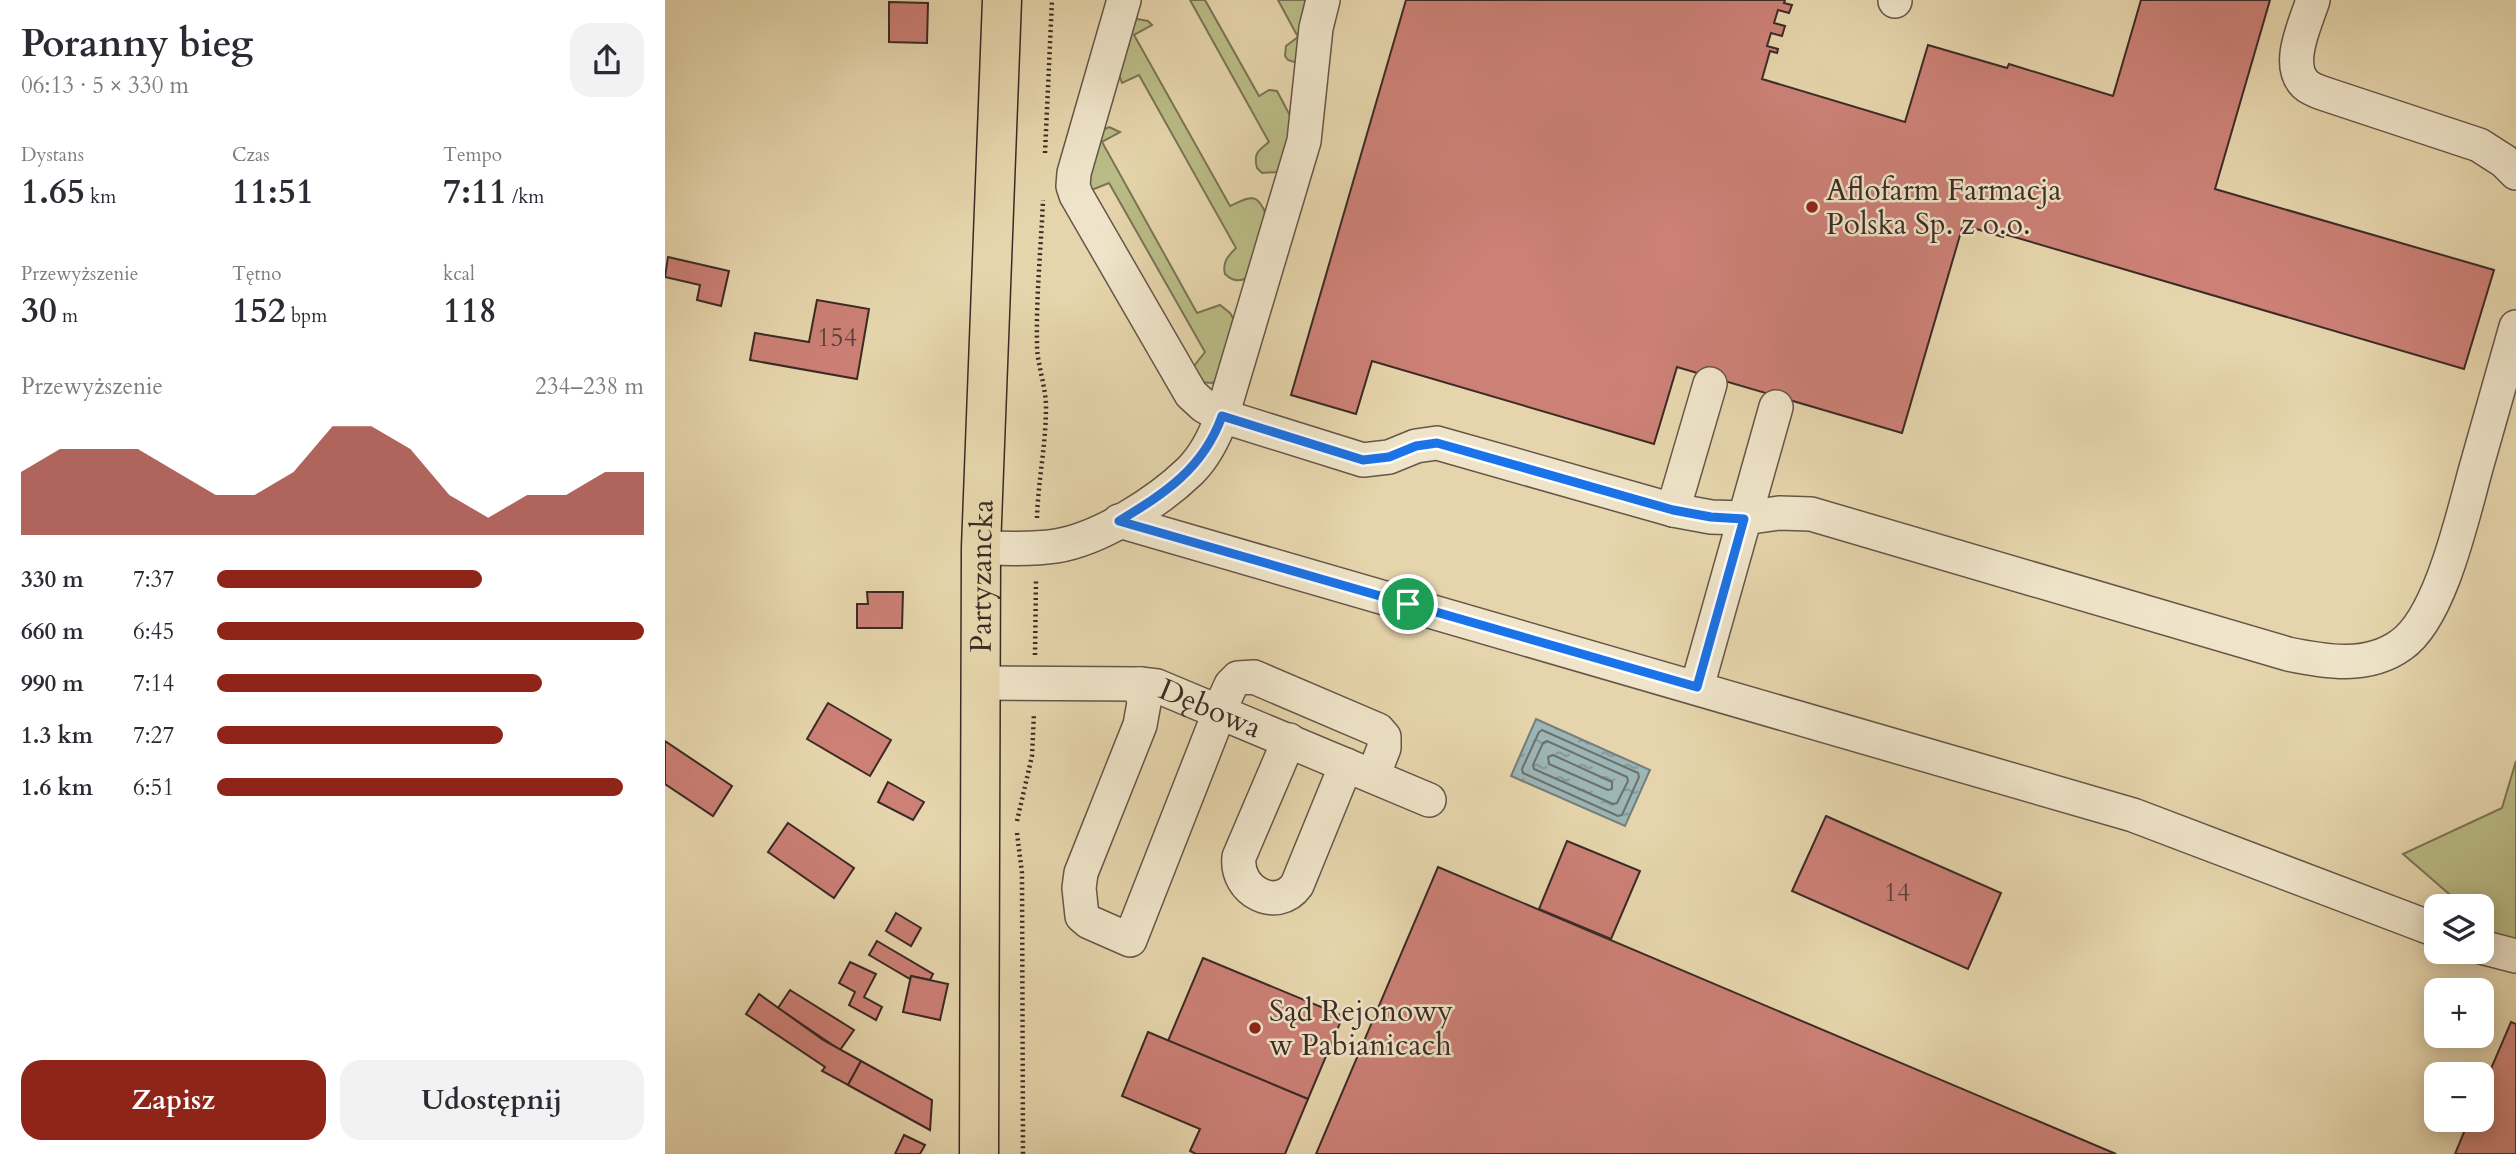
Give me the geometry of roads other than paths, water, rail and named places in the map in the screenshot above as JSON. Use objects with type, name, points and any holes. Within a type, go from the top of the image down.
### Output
[{"type":"main road","name":"Partyzancka","points":[[979,1154],[981,548],[1002,0]]},
{"type":"street","points":[[1124,0],[1074,173],[1073,186],[1191,394],[1204,406],[1222,416],[1363,460],[1389,457],[1416,446],[1437,443],[1673,510],[1711,517],[1744,519],[1779,513],[1811,514],[2288,654],[2337,661],[2377,658],[2402,645],[2419,628],[2433,603],[2453,550],[2516,327]]},
{"type":"street","points":[[981,548],[1055,546],[1093,534],[1144,505],[1190,471],[1210,444],[1222,416],[1304,141],[1316,28],[1324,0]]},
{"type":"street","points":[[2313,0],[2296,60],[2298,74],[2307,86],[2479,145],[2504,161],[2516,173]]},
{"type":"street","points":[[1673,510],[1710,384]]},
{"type":"street","points":[[1697,687],[1776,407]]},
{"type":"street","points":[[1119,521],[2133,815],[2424,925]]},
{"type":"street","points":[[1140,684],[1144,703],[1139,725],[1081,873],[1079,888],[1082,916],[1089,922],[1131,940],[1231,685],[1238,678],[1254,677],[1378,730],[1384,737],[1384,748],[1359,770],[1291,894],[1280,898],[1255,892],[1243,883],[1237,870],[1239,857],[1289,740]]},
{"type":"street","name":"Dębowa","points":[[979,683],[1140,684],[1170,690],[1429,800]]},
{"type":"street","points":[[2494,950],[2516,956]]},
{"type":"water","points":[[1536,719],[1650,770],[1625,826],[1511,776]]},
{"type":"place","name":"Aflofarm Farmacja Polska Sp. z o.o.","points":[[1812,207]]},
{"type":"place","name":"Sąd Rejonowy w Pabianicach","points":[[1255,1028]]}]
